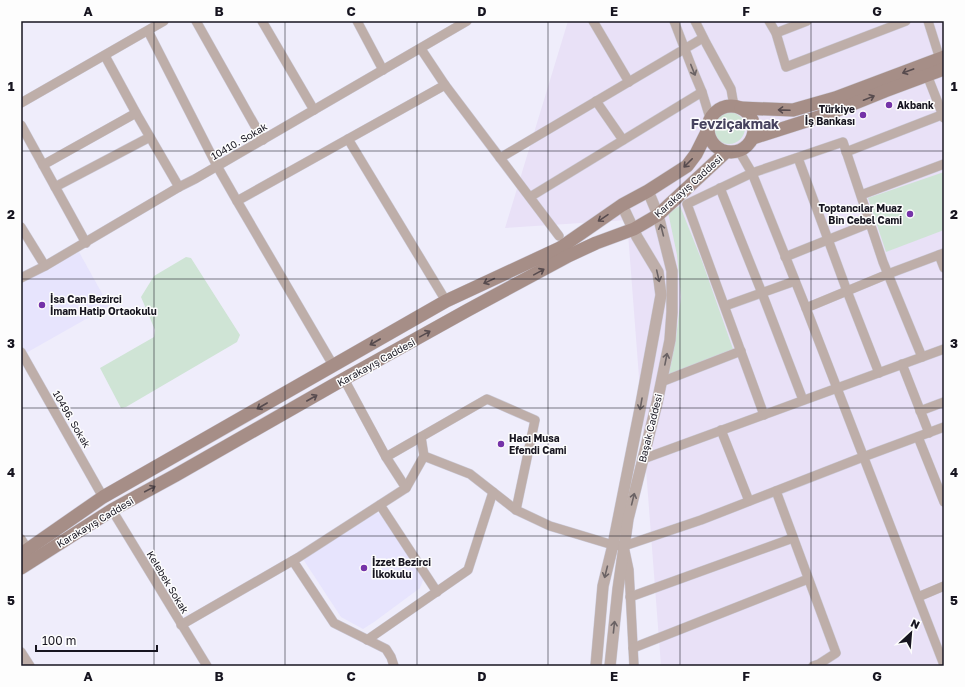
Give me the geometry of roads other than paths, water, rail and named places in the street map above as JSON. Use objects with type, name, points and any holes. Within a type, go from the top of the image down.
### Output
[{"type":"main road","points":[[753,138],[828,114],[927,75],[942,62]]},
{"type":"main road","points":[[738,107],[747,112],[752,118],[754,124],[753,138],[745,148],[732,152],[718,149],[709,137],[709,124],[715,113],[727,106],[793,110],[835,98],[942,62]]},
{"type":"main road","name":"Karakayış Caddesi","points":[[23,547],[103,497],[446,301],[560,248],[622,205],[648,191],[687,166],[696,154],[709,124]]},
{"type":"main road","name":"Karakayış Caddesi","points":[[21,568],[112,510],[344,380],[568,256],[596,243],[634,229],[658,215],[732,152]]},
{"type":"street","points":[[21,103],[164,21]]},
{"type":"street","points":[[196,21],[263,140]]},
{"type":"street","points":[[262,21],[314,110]]},
{"type":"street","points":[[357,21],[383,70]]},
{"type":"street","name":"10410. Sokak","points":[[21,278],[86,243],[179,187],[195,180],[467,21]]},
{"type":"street","points":[[592,21],[629,82]]},
{"type":"street","points":[[674,21],[702,92],[709,124]]},
{"type":"street","points":[[695,21],[731,89],[738,107]]},
{"type":"street","points":[[769,21],[776,33],[786,67],[906,21]]},
{"type":"street","points":[[776,33],[808,21]]},
{"type":"street","points":[[928,21],[942,62]]},
{"type":"street","points":[[148,30],[236,201],[333,365]]},
{"type":"street","points":[[500,158],[703,38]]},
{"type":"street","points":[[421,49],[445,85],[559,236]]},
{"type":"street","points":[[105,56],[179,187]]},
{"type":"street","points":[[846,152],[944,115],[927,75]]},
{"type":"street","points":[[236,201],[445,85]]},
{"type":"street","points":[[530,197],[702,92]]},
{"type":"street","points":[[596,101],[623,140]]},
{"type":"street","points":[[43,165],[136,113]]},
{"type":"street","points":[[21,125],[86,243]]},
{"type":"street","points":[[55,186],[150,137]]},
{"type":"street","points":[[348,139],[446,301]]},
{"type":"street","points":[[764,415],[687,204],[752,173],[843,142],[888,274],[922,357]]},
{"type":"street","points":[[732,152],[752,173],[918,597],[941,648],[944,665]]},
{"type":"street","points":[[798,158],[847,291],[879,372]]},
{"type":"street","points":[[861,195],[944,164]]},
{"type":"street","points":[[720,188],[803,400]]},
{"type":"street","name":"Başak Caddesi","points":[[596,666],[603,586],[628,519],[670,340],[672,271],[658,215],[648,191]]},
{"type":"street","name":"Başak Caddesi","points":[[610,666],[618,589],[618,545],[640,409],[661,294],[658,272],[622,205]]},
{"type":"street","points":[[785,257],[870,223]]},
{"type":"street","points":[[21,228],[45,266]]},
{"type":"street","points":[[806,308],[888,274],[942,254],[944,268]]},
{"type":"street","points":[[725,306],[795,281]]},
{"type":"street","points":[[643,459],[944,349]]},
{"type":"street","points":[[661,382],[741,351]]},
{"type":"street","name":"10496. Sokak","points":[[21,352],[103,497]]},
{"type":"street","points":[[902,364],[928,433]]},
{"type":"street","points":[[344,380],[386,457],[406,488]]},
{"type":"street","points":[[386,457],[487,399],[535,420],[516,510]]},
{"type":"street","points":[[920,411],[944,402]]},
{"type":"street","points":[[424,456],[470,474],[516,510],[550,526],[618,545],[701,520],[944,427]]},
{"type":"street","points":[[721,430],[749,501]]},
{"type":"street","points":[[918,436],[944,502]]},
{"type":"street","points":[[181,625],[293,561],[406,488],[424,456],[421,437]]},
{"type":"street","points":[[776,491],[836,653],[813,666]]},
{"type":"street","points":[[367,640],[468,570],[493,492]]},
{"type":"street","points":[[380,505],[436,592]]},
{"type":"street","name":"Kelebek Sokak","points":[[112,510],[207,666]]},
{"type":"street","points":[[630,597],[793,538]]},
{"type":"street","points":[[618,545],[629,570],[634,666]]},
{"type":"street","points":[[293,561],[334,623],[386,649],[394,666]]},
{"type":"street","points":[[633,648],[808,579]]},
{"type":"street","points":[[918,597],[944,586]]},
{"type":"street","points":[[21,652],[30,666]]},
{"type":"place","name":"Akbank","points":[[889,105]]},
{"type":"place","name":"Türkiye İş Bankası","points":[[863,115]]},
{"type":"place","name":"Toptancılar Muaz Bin Cebel Cami","points":[[910,214]]},
{"type":"place","name":"İsa Can Bezirci İmam Hatip Ortaokulu","points":[[42,305]]},
{"type":"place","name":"Hacı Musa Efendi Cami","points":[[501,444]]},
{"type":"place","name":"İzzet Bezirci İlkokulu","points":[[364,568]]},
{"type":"district","name":"Fevziçakmak","points":[[735,124]]}]
